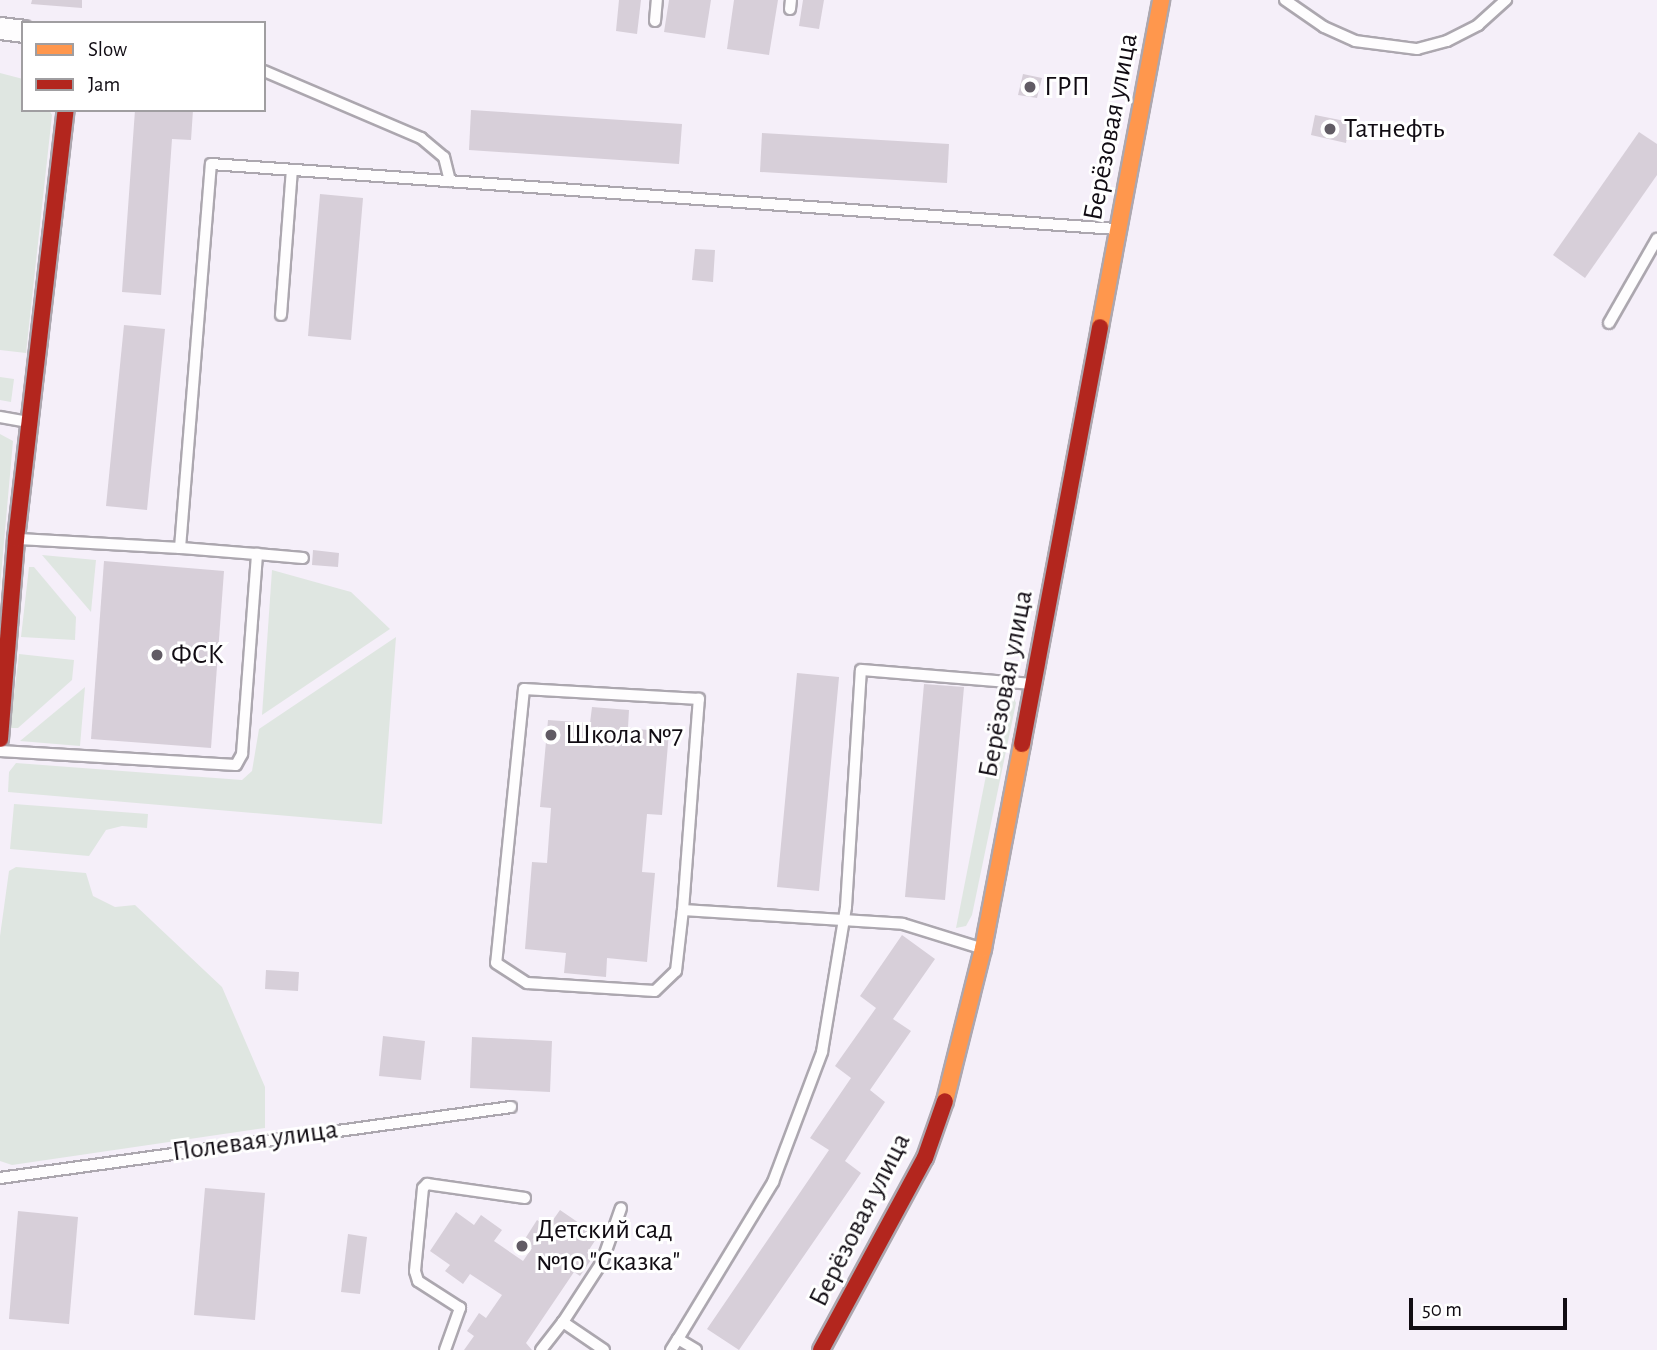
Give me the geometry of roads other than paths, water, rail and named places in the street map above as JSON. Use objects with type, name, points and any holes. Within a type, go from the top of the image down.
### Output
[{"type":"street","name":"Берёзовая улица","points":[[821,1350],[925,1158],[950,1088],[983,949],[1161,0]]},
{"type":"street","points":[[0,29],[21,31]]},
{"type":"street","points":[[0,739],[16,539],[66,112]]},
{"type":"lane","points":[[655,20],[657,0]]},
{"type":"lane","points":[[1285,0],[1324,27],[1354,41],[1417,49],[1447,41],[1478,24],[1506,0]]},
{"type":"lane","points":[[266,72],[421,138],[444,158],[450,181]]},
{"type":"lane","points":[[180,548],[211,164],[1118,229]]},
{"type":"lane","points":[[281,315],[292,170]]},
{"type":"lane","points":[[1609,323],[1657,239]]},
{"type":"lane","points":[[0,417],[31,422]]},
{"type":"lane","points":[[16,539],[303,558]]},
{"type":"lane","points":[[0,751],[236,765],[242,754],[257,554]]},
{"type":"lane","points":[[671,1350],[772,1182],[822,1052],[845,917],[860,670],[1033,684]]},
{"type":"lane","points":[[524,689],[699,699],[682,910],[676,971],[655,991],[527,983],[496,962],[524,689]]},
{"type":"lane","points":[[682,910],[845,917],[903,923],[983,949]]},
{"type":"lane","name":"Полевая улица","points":[[0,1178],[511,1107]]},
{"type":"lane","points":[[445,1350],[460,1308],[418,1281],[415,1271],[423,1188],[525,1198]]},
{"type":"lane","points":[[541,1350],[563,1322],[602,1262],[621,1208]]},
{"type":"lane","points":[[563,1322],[604,1350]]},
{"type":"lane","points":[[678,1339],[696,1350]]},
{"type":"place","name":"ГРП","points":[[1030,87]]},
{"type":"place","name":"Татнефть","points":[[1330,129]]},
{"type":"place","name":"ФСК","points":[[157,655]]},
{"type":"place","name":"Школа №7","points":[[551,735]]},
{"type":"place","name":"Детский сад №10 \"Сказка\"","points":[[522,1246]]}]
